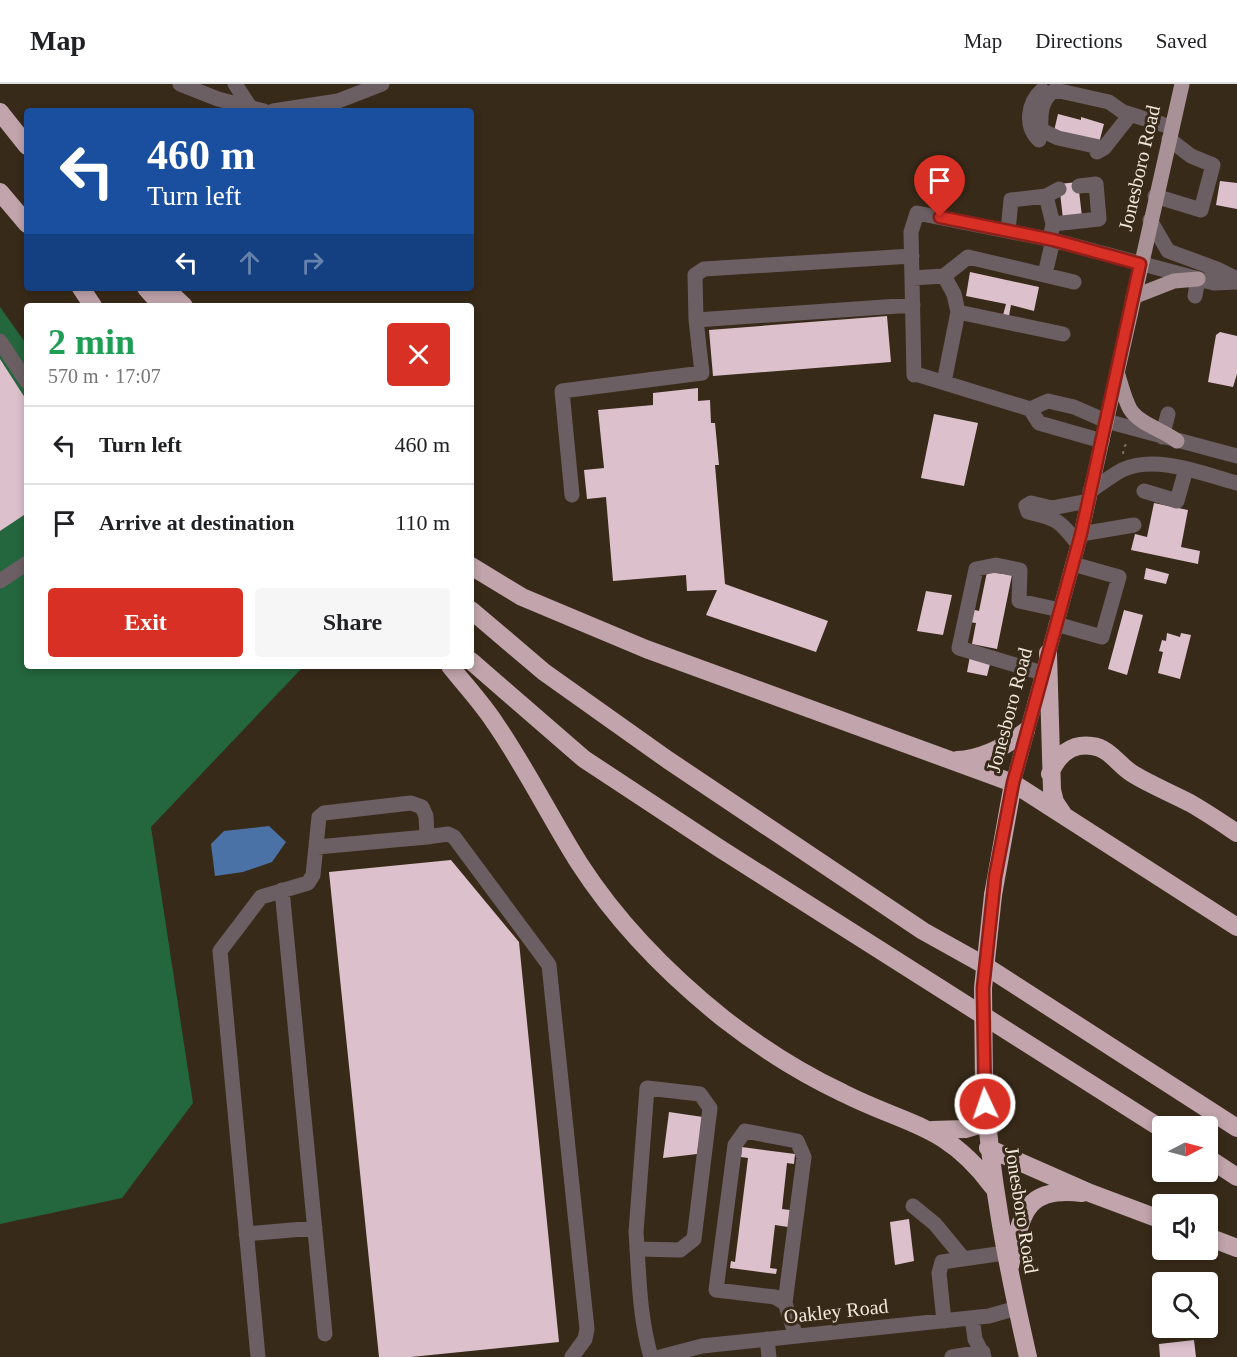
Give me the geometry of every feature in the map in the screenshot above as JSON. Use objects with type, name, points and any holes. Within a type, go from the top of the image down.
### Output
[{"type":"highway","points":[[0,112],[24,142]]},
{"type":"highway","points":[[0,192],[24,220]]},
{"type":"highway","points":[[149,291],[159,303]]},
{"type":"highway","points":[[168,291],[181,303]]},
{"type":"highway","points":[[474,568],[522,597],[646,649],[1013,783],[1237,927]]},
{"type":"highway","points":[[474,613],[544,672],[716,793],[923,931],[984,965],[1237,1128]]},
{"type":"highway","points":[[1048,653],[1050,774],[1055,802],[1064,815]]},
{"type":"highway","points":[[474,664],[584,759],[719,848],[867,939],[1152,1124]]},
{"type":"highway","points":[[452,669],[495,723],[580,865],[623,921],[662,964],[724,1019],[782,1059],[843,1094],[932,1130],[976,1164],[993,1187]]},
{"type":"highway","points":[[949,760],[978,758],[998,749],[1026,731]]},
{"type":"highway","points":[[1050,774],[1057,760],[1069,750],[1084,745],[1097,747],[1109,753],[1131,773],[1192,804],[1237,833]]},
{"type":"highway","name":"Jonesboro Road","points":[[1013,783],[993,895],[983,988],[984,1084],[993,1187],[1004,1253],[1028,1357]]},
{"type":"highway","points":[[932,1130],[964,1129],[986,1123]]},
{"type":"highway","points":[[988,1148],[1090,1193],[1152,1216]]},
{"type":"highway","points":[[1218,1165],[1237,1177]]},
{"type":"highway","points":[[1008,1272],[1022,1214],[1031,1201],[1058,1191],[1090,1193]]},
{"type":"highway","points":[[1218,1241],[1237,1248]]},
{"type":"main road","name":"Jonesboro Road","points":[[1013,783],[1073,564],[1182,84]]},
{"type":"main road","points":[[1133,297],[1173,281],[1198,279]]},
{"type":"main road","points":[[1117,371],[1130,410],[1168,436]]},
{"type":"street","points":[[180,84],[254,108]]},
{"type":"street","points":[[235,84],[256,108]]},
{"type":"street","points":[[292,108],[338,101],[382,84]]},
{"type":"street","points":[[1050,84],[1039,92],[1029,118],[1032,133],[1042,142],[1095,153],[1104,148],[1127,113]]},
{"type":"street","points":[[1070,84],[1105,93],[1127,113]]},
{"type":"street","points":[[1104,148],[1047,134],[1041,130],[1040,119],[1047,95],[1055,90],[1109,102],[1170,133],[1191,156],[1213,165],[1201,210],[1155,196]]},
{"type":"street","points":[[1052,234],[1099,219],[1096,184],[1079,186]]},
{"type":"street","points":[[1008,231],[1011,200],[1053,192],[1052,234],[1045,274]]},
{"type":"street","points":[[1102,441],[1039,423],[1030,409],[917,375],[911,232],[917,213],[1008,231],[1052,234],[1140,264],[1198,279],[1214,283],[1237,281]]},
{"type":"street","points":[[1150,220],[1168,251],[1217,269],[1237,281]]},
{"type":"street","points":[[572,495],[562,391],[702,373],[696,320],[695,275],[704,269],[912,256]]},
{"type":"street","points":[[912,278],[944,276],[968,257],[1074,282]]},
{"type":"street","points":[[944,276],[954,294],[958,312],[944,382]]},
{"type":"street","points":[[1195,296],[1198,279]]},
{"type":"street","points":[[696,320],[913,305]]},
{"type":"street","points":[[958,312],[1063,334]]},
{"type":"street","points":[[0,341],[24,377]]},
{"type":"street","points":[[1030,409],[1048,401],[1074,407],[1106,421],[1237,456]]},
{"type":"street","points":[[1168,414],[1168,436]]},
{"type":"street","points":[[1134,525],[1079,539],[1053,517],[1028,512],[1026,506],[1031,503],[1052,508],[1089,496],[1123,470],[1151,464],[1186,469],[1237,483]]},
{"type":"street","points":[[1144,491],[1177,501],[1186,469]]},
{"type":"street","points":[[1042,673],[958,648],[976,569],[996,565],[1020,570],[1019,601],[1102,637],[1119,577],[1073,564]]},
{"type":"street","points":[[0,581],[24,565]]},
{"type":"street","points":[[258,1357],[219,956],[261,897],[308,883],[316,866],[316,821],[324,813],[411,802],[422,807],[426,816],[427,837]]},
{"type":"street","points":[[316,847],[448,834],[454,837],[549,965],[587,1329],[585,1339],[572,1357]]},
{"type":"street","points":[[282,890],[325,1334]]},
{"type":"street","points":[[637,1249],[680,1250],[694,1239],[710,1108],[700,1094],[646,1088],[636,1232],[637,1249],[642,1327],[651,1357]]},
{"type":"street","points":[[785,1303],[775,1297],[716,1290],[735,1145],[745,1131],[797,1141],[804,1157],[785,1303],[796,1336]]},
{"type":"street","points":[[913,1206],[934,1224],[963,1258]]},
{"type":"street","points":[[246,1234],[315,1228]]},
{"type":"street","points":[[945,1321],[939,1266],[942,1262],[1004,1253]]},
{"type":"street","name":"Oakley Road","points":[[660,1357],[702,1346],[972,1318],[1017,1308]]},
{"type":"street","points":[[952,1357],[984,1355],[975,1339],[972,1318]]},
{"type":"street","points":[[767,1339],[769,1357]]},
{"type":"path","points":[[1123,454],[1124,447],[1130,440]]},
{"type":"green space","points":[[0,307],[24,341],[24,669],[301,669],[151,827],[193,1103],[122,1198],[0,1224]]},
{"type":"water","points":[[269,826],[286,842],[272,862],[243,872],[215,876],[211,844],[224,831]]},
{"type":"building","points":[[1058,114],[1081,120],[1081,117],[1104,124],[1099,143],[1054,131]]},
{"type":"building","points":[[1220,181],[1237,183],[1237,209],[1216,205]]},
{"type":"building","points":[[1078,182],[1082,217],[1063,219],[1059,184]]},
{"type":"building","points":[[970,272],[1039,287],[1034,311],[1011,305],[1009,316],[1003,315],[1006,304],[966,296]]},
{"type":"building","points":[[887,316],[891,362],[713,376],[709,330]]},
{"type":"building","points":[[1220,332],[1237,336],[1237,374],[1233,387],[1208,382],[1216,335]]},
{"type":"building","points":[[0,359],[24,396],[24,515],[0,531]]},
{"type":"building","points":[[698,388],[698,401],[710,400],[711,423],[715,423],[719,465],[715,465],[725,584],[828,621],[816,652],[706,615],[717,590],[687,591],[686,575],[613,581],[606,497],[587,499],[584,470],[604,468],[598,410],[653,405],[653,393]]},
{"type":"building","points":[[934,414],[978,423],[964,486],[921,478]]},
{"type":"building","points":[[1154,503],[1188,510],[1181,547],[1200,551],[1198,564],[1131,550],[1135,534],[1147,537]]},
{"type":"building","points":[[1146,568],[1169,574],[1166,584],[1144,579]]},
{"type":"building","points":[[987,572],[1012,575],[997,649],[972,644],[976,623],[969,622],[971,609],[979,611]]},
{"type":"building","points":[[926,591],[952,595],[943,635],[917,631]]},
{"type":"building","points":[[1124,610],[1143,615],[1127,675],[1108,669]]},
{"type":"building","points":[[1167,633],[1180,637],[1181,633],[1191,635],[1180,679],[1158,673],[1163,652],[1159,651],[1162,640],[1166,641]]},
{"type":"building","points":[[970,656],[991,660],[987,676],[967,672]]},
{"type":"building","points":[[451,860],[519,942],[559,1342],[411,1357],[379,1357],[329,872]]},
{"type":"building","points":[[669,1112],[703,1117],[697,1154],[663,1158]]},
{"type":"building","points":[[742,1147],[795,1154],[794,1164],[787,1163],[782,1209],[790,1210],[788,1227],[775,1225],[770,1268],[777,1269],[776,1274],[730,1268],[731,1261],[735,1262],[748,1158],[741,1157]]},
{"type":"building","points":[[909,1219],[914,1261],[895,1265],[890,1222]]},
{"type":"building","points":[[1194,1340],[1196,1357],[1160,1357],[1159,1344]]},
{"type":"route","points":[[940,217],[1053,240],[1140,264],[1081,534],[1026,731],[1013,783],[995,877],[983,988],[985,1104]]}]
